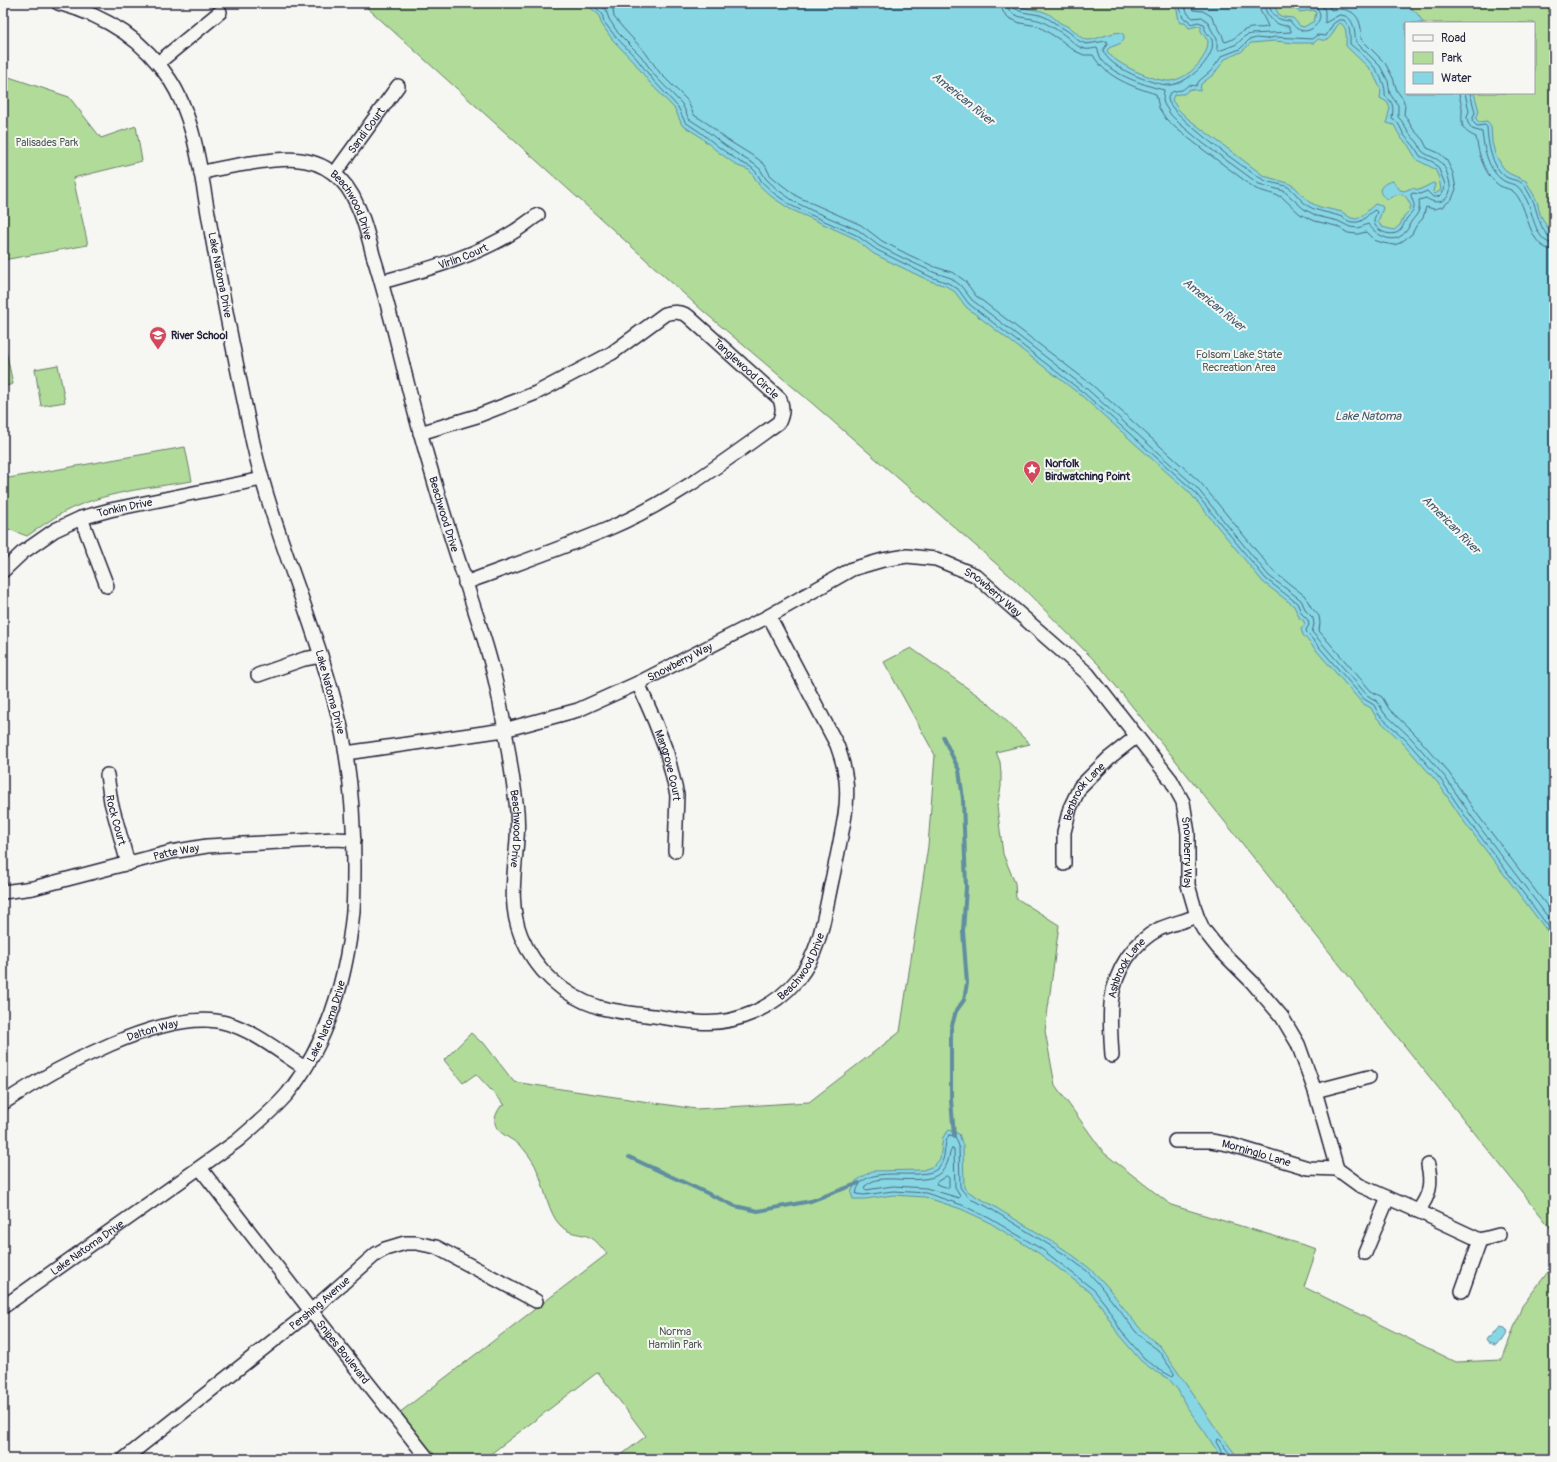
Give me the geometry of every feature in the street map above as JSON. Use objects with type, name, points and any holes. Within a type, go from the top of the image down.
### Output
[{"type":"street","name":"Lake Natoma Drive","points":[[3,1307],[237,1141],[287,1094],[305,1068],[333,1011],[347,962],[353,909],[354,840],[352,799],[346,753],[335,704],[321,656],[262,479],[244,403],[208,218],[202,173],[188,119],[181,99],[171,80],[158,63],[131,36],[106,20],[74,5],[58,3]]},
{"type":"street","points":[[158,63],[220,12]]},
{"type":"street","name":"Sandi Court","points":[[335,173],[398,86]]},
{"type":"street","name":"Beachwood Drive","points":[[202,173],[216,168],[275,159],[298,159],[317,164],[335,173],[348,189],[358,207],[382,282],[420,433],[494,674],[517,808],[518,829],[512,891],[514,913],[524,942],[533,959],[541,969],[564,990],[589,1004],[601,1008],[698,1023],[723,1022],[753,1013],[770,1004],[789,988],[805,970],[816,947],[821,935],[845,815],[847,797],[845,768],[837,745],[769,616]]},
{"type":"street","name":"Virlin Court","points":[[382,282],[440,265],[490,245],[514,232],[538,215]]},
{"type":"street","name":"Tanglewood Circle","points":[[420,433],[477,416],[536,393],[612,353],[665,314],[673,312],[678,312],[688,316],[780,399],[783,407],[783,414],[779,422],[703,477],[649,508],[611,528],[466,583]]},
{"type":"street","name":"Tonkin Drive","points":[[3,571],[22,553],[55,530],[81,518],[110,510],[262,479]]},
{"type":"street","points":[[81,518],[107,586]]},
{"type":"street","name":"Snowberry Way","points":[[346,753],[504,730],[578,710],[638,683],[769,616],[852,569],[883,560],[907,556],[936,559],[975,575],[1088,674],[1171,780],[1183,802],[1188,833],[1188,884],[1197,916],[1204,929],[1218,948],[1252,982],[1282,1017],[1298,1044],[1315,1091],[1337,1169]]},
{"type":"street","points":[[258,675],[304,659],[321,656]]},
{"type":"street","name":"Mangrove Court","points":[[638,683],[667,753],[677,795],[675,851]]},
{"type":"street","name":"Benbrook Lane","points":[[1064,864],[1064,832],[1070,808],[1080,787],[1109,758],[1137,736]]},
{"type":"street","name":"Rock Court","points":[[107,775],[112,802],[128,864]]},
{"type":"street","name":"Patte Way","points":[[3,892],[33,888],[171,852],[207,846],[335,839],[354,840]]},
{"type":"street","name":"Ashbrook Lane","points":[[1112,1056],[1110,1014],[1111,995],[1120,968],[1134,949],[1152,934],[1160,929],[1197,916]]},
{"type":"street","name":"Dalton Way","points":[[3,1103],[43,1078],[88,1055],[154,1029],[184,1020],[205,1019],[245,1030],[305,1068]]},
{"type":"street","points":[[1315,1091],[1369,1077]]},
{"type":"street","name":"Morninglo Lane","points":[[1175,1141],[1211,1141],[1228,1144],[1308,1168],[1337,1169]]},
{"type":"street","points":[[1418,1211],[1424,1203],[1431,1184],[1428,1164]]},
{"type":"street","name":"Snipes Boulevard","points":[[200,1168],[428,1459]]},
{"type":"street","points":[[1337,1169],[1359,1185],[1480,1240],[1499,1235]]},
{"type":"street","points":[[1365,1253],[1388,1198]]},
{"type":"street","points":[[1462,1291],[1480,1240]]},
{"type":"street","name":"Pershing Avenue","points":[[124,1459],[311,1311],[376,1254],[386,1249],[405,1243],[426,1244],[436,1247],[536,1301]]},
{"type":"green space","name":"Folsom Lake State Recreation Area","points":[[362,3],[1554,3],[1554,1232],[1099,665],[1016,581],[813,404],[703,311]]},
{"type":"green space","name":"Palisades Park","points":[[3,75],[69,97],[101,138],[136,126],[142,161],[73,178],[88,245],[3,260]]},
{"type":"green space","points":[[3,337],[13,384],[3,387]]},
{"type":"green space","points":[[58,365],[65,402],[41,406],[35,369]]},
{"type":"green space","points":[[185,447],[192,481],[110,495],[79,505],[64,512],[27,536],[3,527],[3,479]]},
{"type":"green space","name":"Norma Hamlin Park","points":[[911,648],[987,702],[1030,744],[996,752],[1000,762],[1001,773],[1001,787],[997,806],[1003,854],[1015,883],[1016,898],[1059,925],[1045,1031],[1055,1085],[1104,1153],[1171,1205],[1317,1249],[1304,1287],[1456,1362],[1502,1360],[1522,1306],[1554,1264],[1554,1459],[616,1459],[646,1436],[598,1372],[484,1459],[434,1459],[399,1413],[607,1254],[593,1239],[567,1231],[557,1221],[553,1215],[540,1177],[532,1161],[521,1146],[497,1128],[495,1123],[496,1115],[501,1106],[505,1105],[476,1074],[463,1083],[444,1060],[471,1033],[483,1042],[514,1082],[696,1109],[809,1102],[900,1032],[928,846],[935,755],[884,662]]},
{"type":"water","name":"Lake Natoma","points":[[585,3],[1014,3],[1018,6],[1049,14],[1087,40],[1114,33],[1122,33],[1124,36],[1123,41],[1109,48],[1107,51],[1111,56],[1136,71],[1155,79],[1170,81],[1184,76],[1196,67],[1205,55],[1208,41],[1201,31],[1201,26],[1189,28],[1185,23],[1180,23],[1177,10],[1174,7],[1165,6],[1164,3],[1273,3],[1279,15],[1293,18],[1300,26],[1304,27],[1314,21],[1316,13],[1314,10],[1299,12],[1289,3],[1404,3],[1410,7],[1420,17],[1422,22],[1405,22],[1405,94],[1474,94],[1479,111],[1476,119],[1479,122],[1487,121],[1491,126],[1492,142],[1495,154],[1508,173],[1526,181],[1537,201],[1540,214],[1554,237],[1554,940],[1465,823],[1438,783],[1403,743],[1376,717],[1371,708],[1362,703],[1303,635],[1301,629],[1305,624],[1303,620],[1300,619],[1294,606],[1263,582],[1190,493],[1082,396],[966,307],[955,292],[946,286],[930,281],[874,254],[854,238],[790,209],[772,197],[759,185],[749,170],[738,166],[698,135],[682,125],[675,109],[612,39],[601,23],[599,15]],"holes":[[[1340,23],[1344,27],[1346,33],[1346,46],[1372,71],[1381,90],[1380,98],[1387,102],[1390,108],[1387,123],[1394,125],[1401,138],[1408,145],[1417,160],[1435,169],[1439,178],[1441,190],[1435,194],[1433,192],[1435,184],[1433,183],[1419,190],[1412,188],[1404,191],[1400,190],[1393,181],[1382,186],[1380,191],[1384,197],[1388,199],[1402,194],[1411,206],[1400,225],[1394,230],[1382,227],[1378,222],[1383,208],[1382,206],[1375,204],[1357,219],[1351,218],[1342,212],[1320,207],[1309,202],[1295,187],[1288,183],[1264,176],[1187,118],[1172,100],[1174,95],[1184,94],[1190,89],[1200,91],[1201,84],[1214,74],[1225,59],[1241,52],[1251,43],[1275,41],[1314,43],[1318,39],[1323,40],[1329,38]]]},
{"type":"water","points":[[949,1130],[959,1134],[963,1146],[964,1188],[1042,1235],[1078,1259],[1099,1277],[1140,1329],[1160,1346],[1217,1430],[1239,1459],[1222,1459],[1186,1406],[1178,1390],[1168,1378],[1156,1372],[1141,1361],[1118,1334],[1102,1307],[1091,1293],[1040,1254],[987,1221],[961,1209],[925,1197],[893,1195],[853,1199],[851,1193],[856,1181],[872,1171],[923,1170],[934,1166],[940,1159],[943,1137]]},
{"type":"water","points":[[1500,1327],[1505,1328],[1508,1332],[1503,1340],[1500,1340],[1496,1345],[1488,1343],[1486,1340],[1488,1337],[1496,1332]]},
{"type":"waterway","points":[[943,737],[959,770],[963,799],[966,888],[963,931],[967,983],[964,1000],[956,1011],[951,1029],[951,1100],[954,1136]]},
{"type":"waterway","points":[[629,1157],[735,1206],[758,1211],[811,1201],[859,1183]]},
{"type":"place","name":"River School","points":[[158,350]]},
{"type":"place","name":"Norfolk Birdwatching Point","points":[[1032,484]]},
{"type":"water label","name":"American River","points":[[963,99]]},
{"type":"water label","name":"American River","points":[[1214,305]]},
{"type":"water label","name":"American River","points":[[1451,525]]}]
